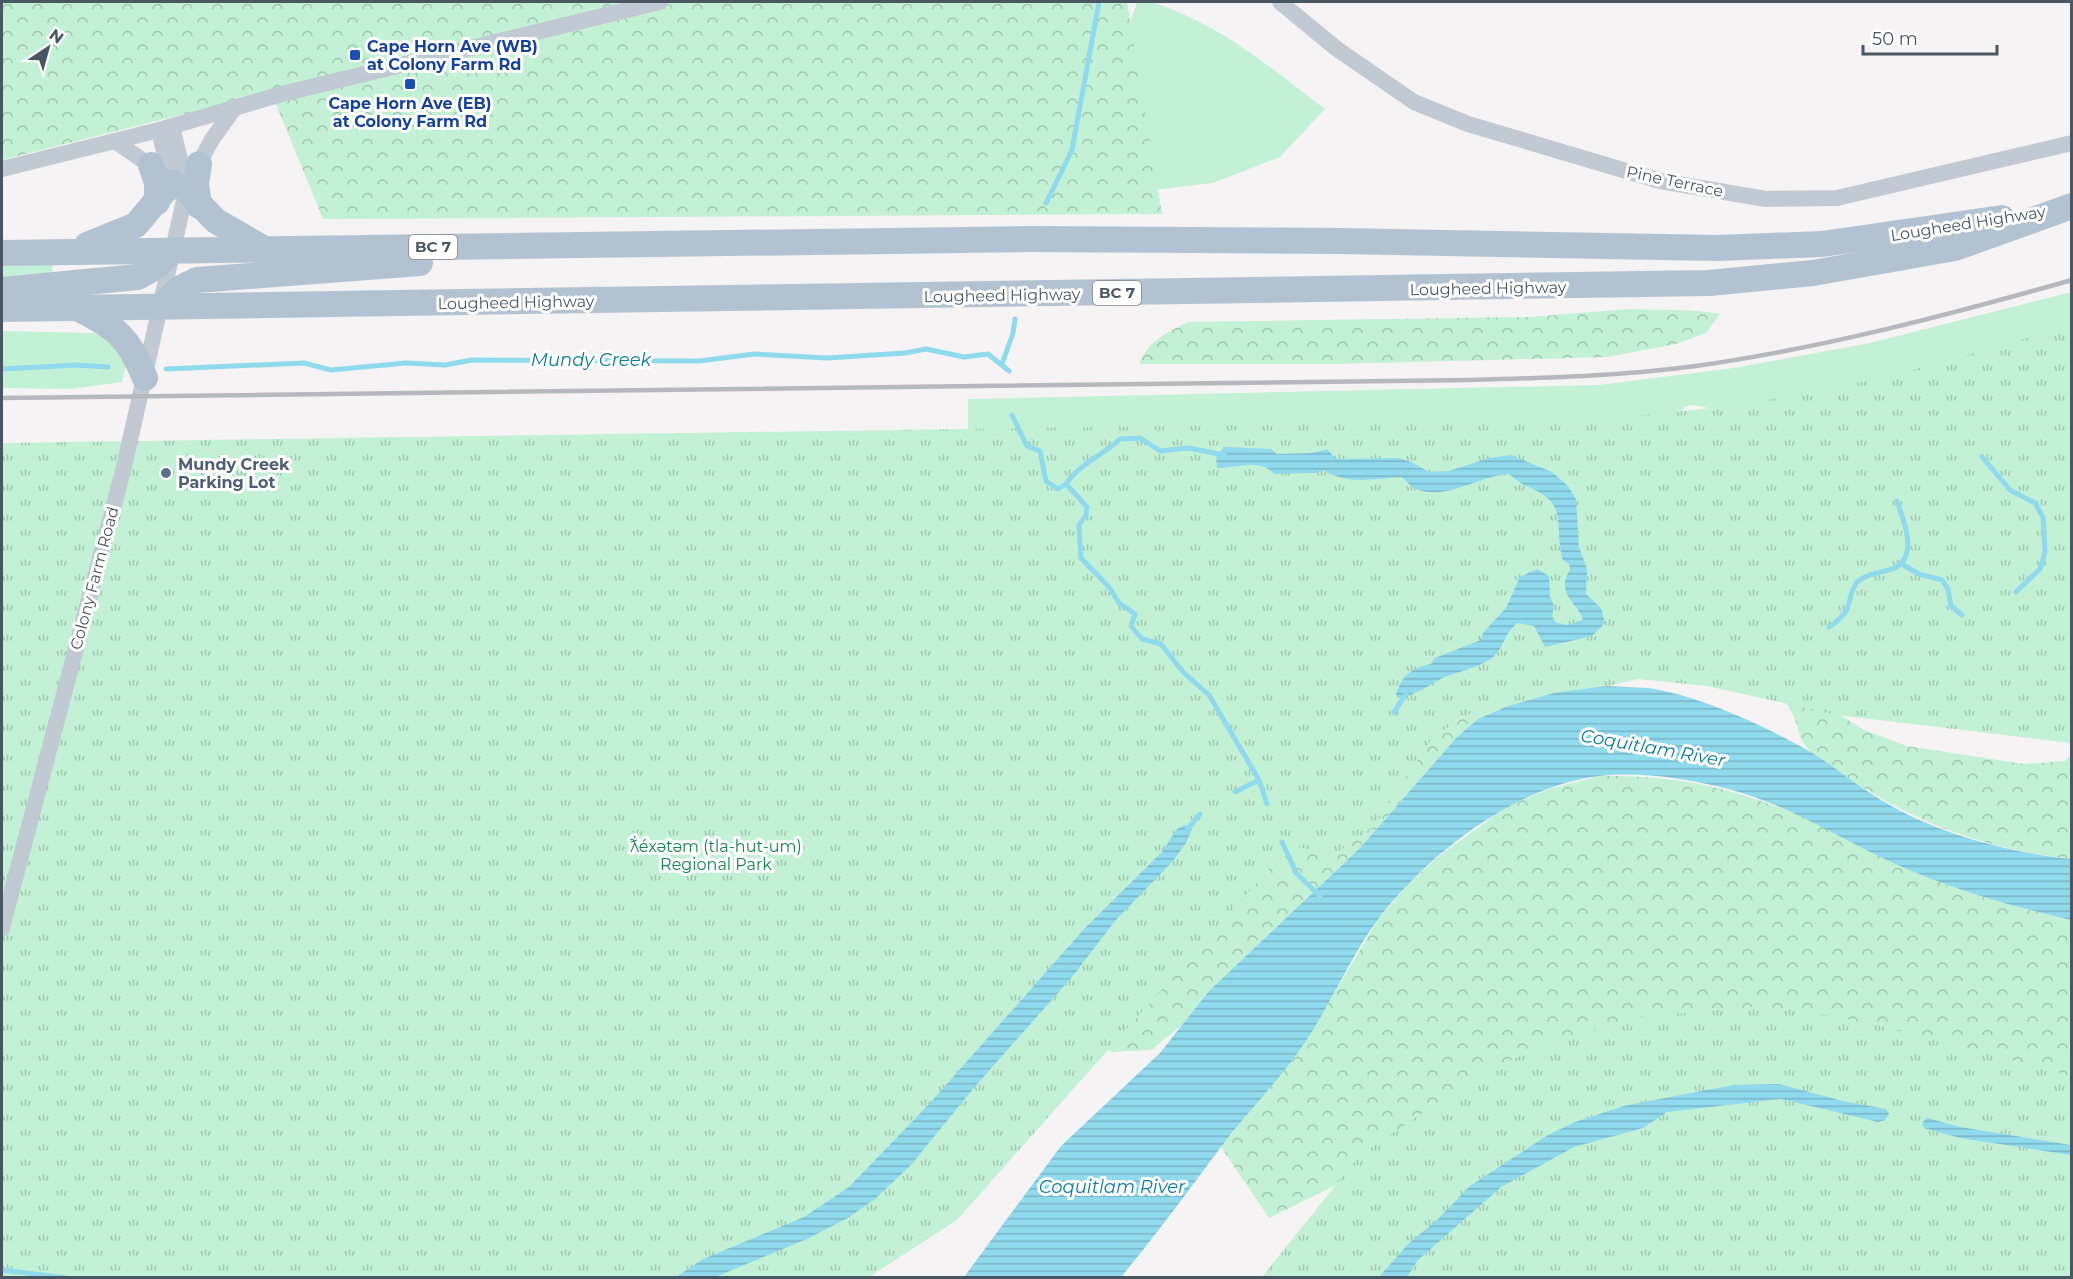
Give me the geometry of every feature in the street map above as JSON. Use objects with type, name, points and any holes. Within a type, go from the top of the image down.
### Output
[{"type":"main road","points":[[61,252],[134,227],[196,184],[199,164]]},
{"type":"main road","points":[[151,165],[157,183],[226,229],[266,249]]},
{"type":"main road","name":"Lougheed Highway","points":[[2,253],[61,252],[175,238],[266,249],[1134,238],[1754,248],[1859,240],[2068,207]]},
{"type":"main road","name":"Lougheed Highway","points":[[2,309],[1709,283],[1813,273],[1955,248],[2068,207]]},
{"type":"main road","points":[[2,290],[138,277],[156,267],[175,238]]},
{"type":"main road","points":[[161,306],[182,287],[197,280],[419,263],[599,244]]},
{"type":"main road","points":[[76,308],[108,324],[122,334],[132,349],[144,378]]},
{"type":"street","points":[[2,169],[166,128],[282,94],[660,2]]},
{"type":"street","name":"Pine Terrace","points":[[1280,2],[1336,49],[1414,102],[1467,124],[1660,182],[1766,199],[1837,198],[2072,143]]},
{"type":"street","points":[[199,164],[211,141],[233,110]]},
{"type":"street","name":"Colony Farm Road","points":[[2,928],[124,467],[175,238],[178,195],[166,128]]},
{"type":"street","points":[[115,141],[151,165]]},
{"type":"green space","points":[[2,2],[1127,2],[1162,214],[323,219],[271,92],[2,160]]},
{"type":"green space","points":[[1151,2],[1176,11],[1221,34],[1263,62],[1325,109],[1280,157],[1213,183],[1144,191],[1123,43],[1137,3]]},
{"type":"green space","points":[[52,264],[53,278],[2,280],[2,266]]},
{"type":"green space","points":[[2071,292],[2071,415],[1742,405],[1714,409],[1693,405],[1684,407],[1678,421],[968,458],[968,399],[1599,385],[1734,368],[1870,343]]},
{"type":"green space","points":[[1629,309],[1686,310],[1720,314],[1706,333],[1676,344],[1607,357],[1335,364],[1139,364],[1153,343],[1188,322],[1530,317]]},
{"type":"green space","name":"ƛ̓éxətəm (tla-hut-um) Regional Park","points":[[2071,326],[2071,743],[1837,715],[1707,686],[1638,679],[1469,714],[1433,737],[1374,826],[1334,855],[1298,847],[1274,863],[957,1220],[869,1277],[2,1277],[2,443],[1575,420],[1702,409],[1797,395],[1890,376]]},
{"type":"green space","points":[[2,331],[94,333],[107,338],[126,364],[122,382],[70,389],[2,388]]},
{"type":"green space","points":[[1554,693],[1508,706],[1478,719],[1457,737],[1360,848],[1209,991],[1183,1024],[1151,1050],[1112,1052],[1097,1044],[1244,850],[1432,720]]},
{"type":"green space","points":[[1781,695],[1828,707],[1864,730],[1907,746],[2024,764],[2065,761],[2071,754],[2071,859],[2011,849],[1982,841],[1926,821],[1899,808],[1822,762],[1810,751],[1801,738],[1794,716]]},
{"type":"green space","points":[[1599,776],[1682,781],[1733,792],[1824,827],[1929,878],[1989,899],[2071,920],[2071,1095],[1401,1153],[1269,1218],[1221,1147],[1301,1048],[1378,920],[1408,884],[1443,853],[1508,806],[1549,789]]},
{"type":"green space","points":[[1752,1007],[1795,1009],[1873,1024],[2071,1076],[2071,1277],[1261,1278],[1360,1155],[1483,1072],[1556,1041],[1637,1017]]},
{"type":"water","points":[[1224,447],[1271,449],[1277,454],[1312,453],[1327,449],[1336,459],[1398,458],[1429,472],[1449,471],[1489,458],[1511,455],[1552,472],[1568,486],[1576,499],[1579,547],[1587,569],[1586,594],[1601,608],[1605,623],[1592,636],[1545,647],[1534,626],[1518,623],[1493,657],[1445,677],[1411,695],[1398,698],[1396,695],[1401,683],[1412,671],[1431,664],[1435,658],[1481,640],[1483,633],[1506,608],[1520,577],[1537,569],[1549,576],[1550,597],[1554,606],[1552,616],[1555,622],[1567,625],[1583,620],[1566,592],[1566,578],[1570,570],[1569,564],[1562,559],[1557,513],[1554,506],[1548,498],[1508,474],[1451,490],[1427,492],[1414,488],[1401,477],[1361,480],[1342,478],[1323,470],[1316,473],[1274,474],[1269,469],[1255,465],[1217,468],[1216,457]]},
{"type":"water","name":"Coquitlam River","points":[[1607,686],[1648,688],[1709,704],[1792,741],[1881,800],[1925,823],[1973,840],[2022,852],[2071,859],[2071,920],[1996,901],[1923,876],[1787,810],[1732,790],[1700,782],[1649,775],[1599,776],[1568,782],[1537,793],[1477,826],[1449,847],[1399,894],[1368,933],[1321,1016],[1292,1061],[1231,1134],[1121,1277],[964,1277],[1061,1146],[1160,1053],[1209,991],[1360,848],[1457,737],[1478,719],[1508,706],[1554,693]]},
{"type":"water","points":[[1185,825],[1192,829],[1186,843],[1173,861],[1115,921],[1072,977],[972,1090],[911,1165],[875,1199],[848,1218],[807,1239],[715,1277],[676,1277],[703,1259],[804,1217],[849,1187],[930,1103],[1085,928],[1162,852],[1177,829]]},
{"type":"water","points":[[1779,1084],[1843,1101],[1886,1109],[1889,1114],[1885,1120],[1878,1122],[1781,1099],[1667,1112],[1643,1128],[1574,1147],[1501,1187],[1417,1261],[1407,1277],[1379,1277],[1409,1243],[1438,1219],[1470,1186],[1548,1135],[1575,1122],[1624,1106],[1735,1085]]},
{"type":"water","points":[[1927,1118],[1960,1127],[2071,1145],[2071,1155],[1960,1138],[1924,1128],[1922,1123]]},
{"type":"waterway","points":[[1046,203],[1072,150],[1099,2]]},
{"type":"waterway","points":[[1002,364],[1013,333],[1015,319]]},
{"type":"waterway","name":"Mundy Creek","points":[[166,369],[304,363],[331,370],[406,363],[445,365],[472,360],[699,361],[754,354],[827,358],[905,353],[926,349],[964,357],[988,354],[1009,371]]},
{"type":"waterway","name":"Mundy Creek","points":[[2,369],[76,365],[108,367]]},
{"type":"waterway","points":[[1012,415],[1027,446],[1040,451],[1046,481],[1058,489],[1066,484],[1087,507],[1086,515],[1079,525],[1081,558],[1109,587],[1119,603],[1135,614],[1131,626],[1142,639],[1161,644],[1183,672],[1209,695],[1259,780],[1267,804]]},
{"type":"waterway","points":[[1066,484],[1084,465],[1120,439],[1140,438],[1160,451],[1189,448],[1224,455]]},
{"type":"waterway","points":[[1982,457],[2010,490],[2035,503],[2043,517],[2045,552],[2040,569],[2016,592]]},
{"type":"waterway","points":[[1829,627],[1846,611],[1853,588],[1858,581],[1869,575],[1889,570],[1899,565],[1905,558],[1908,540],[1897,501]]},
{"type":"waterway","points":[[1900,563],[1919,574],[1942,580],[1948,589],[1951,606],[1962,615]]},
{"type":"waterway","points":[[1394,712],[1406,694]]},
{"type":"waterway","points":[[1235,792],[1259,780]]},
{"type":"waterway","points":[[1186,831],[1200,814]]},
{"type":"waterway","points":[[1282,842],[1297,874],[1320,896]]},
{"type":"waterway","points":[[2,1270],[67,1278]]},
{"type":"railway","points":[[2,398],[1470,380],[1583,376],[1696,366],[1791,350],[1932,318],[2072,280]]},
{"type":"place","name":"Cape Horn Ave (WB) at Colony Farm Rd","points":[[355,55]]},
{"type":"place","name":"Cape Horn Ave (EB) at Colony Farm Rd","points":[[410,84]]},
{"type":"place","name":"Mundy Creek Parking Lot","points":[[166,473]]}]
